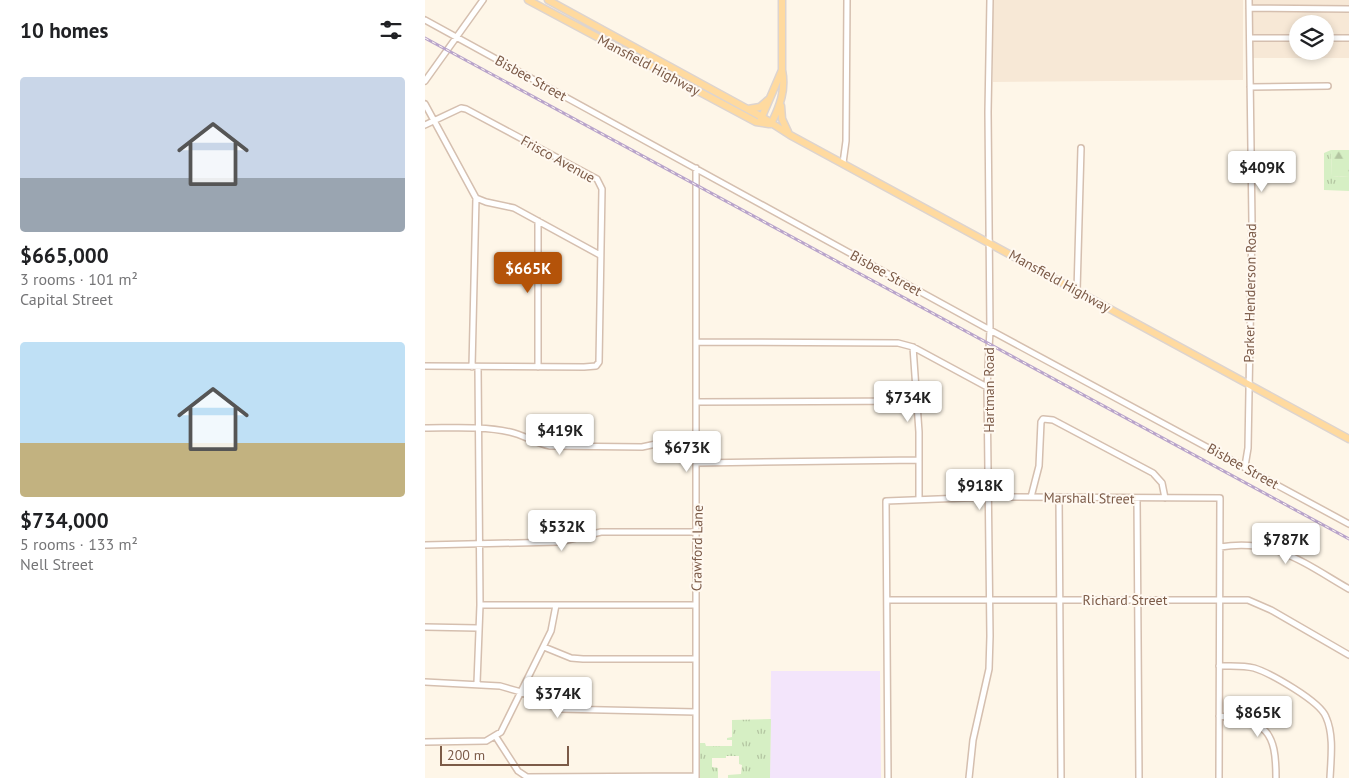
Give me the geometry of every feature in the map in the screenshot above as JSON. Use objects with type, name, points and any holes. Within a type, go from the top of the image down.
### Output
[{"type":"main road","name":"Mansfield Highway","points":[[529,0],[655,69],[771,124],[989,242],[1248,386],[1349,439]]},
{"type":"main road","name":"Mansfield Highway","points":[[548,0],[747,109],[761,120]]},
{"type":"main road","points":[[782,0],[782,70],[784,80],[781,100],[782,120],[790,135]]},
{"type":"main road","points":[[655,69],[659,61]]},
{"type":"main road","points":[[761,120],[782,70]]},
{"type":"main road","points":[[747,109],[760,107],[773,94]]},
{"type":"main road","points":[[771,124],[781,100]]},
{"type":"street","points":[[427,78],[458,38],[483,0]]},
{"type":"street","points":[[843,164],[846,141],[847,0]]},
{"type":"street","name":"Hartman Road","points":[[969,778],[973,740],[989,669],[990,498],[987,387],[990,330],[988,112],[990,0]]},
{"type":"street","name":"Parker Henderson Road","points":[[1245,466],[1248,448],[1252,223],[1249,0]]},
{"type":"street","points":[[1249,8],[1349,9]]},
{"type":"street","name":"Bisbee Street","points":[[425,20],[990,330],[1245,466],[1349,524]]},
{"type":"street","points":[[1250,38],[1289,38]]},
{"type":"street","points":[[1334,38],[1349,38]]},
{"type":"street","points":[[1251,87],[1328,86]]},
{"type":"street","points":[[425,104],[476,198],[475,367],[479,429],[477,683]]},
{"type":"street","name":"Frisco Avenue","points":[[425,125],[433,119],[461,108],[466,109],[597,179],[602,189],[599,362],[591,367],[538,367]]},
{"type":"street","points":[[1077,291],[1081,148]]},
{"type":"street","name":"Crawford Lane","points":[[696,168],[698,402],[696,777]]},
{"type":"street","points":[[476,198],[509,206],[600,255]]},
{"type":"street","points":[[425,366],[538,367],[538,221]]},
{"type":"street","points":[[697,342],[898,343],[913,347],[987,387]]},
{"type":"street","points":[[913,347],[919,460],[919,498]]},
{"type":"street","points":[[698,402],[916,401]]},
{"type":"street","points":[[1031,497],[1039,466],[1041,422],[1043,419],[1053,420],[1153,472],[1163,483],[1165,498]]},
{"type":"street","points":[[425,428],[479,429],[513,433],[537,444],[550,446],[642,447],[671,441],[697,440]]},
{"type":"street","points":[[697,463],[919,460]]},
{"type":"street","name":"Marshall Street","points":[[887,600],[885,505],[888,499],[1031,497],[1219,498],[1220,547]]},
{"type":"street","points":[[1059,497],[1061,778]]},
{"type":"street","points":[[1137,499],[1139,778]]},
{"type":"street","points":[[425,544],[567,541],[601,532],[697,532]]},
{"type":"street","points":[[1219,778],[1220,547],[1249,544],[1275,549],[1349,589]]},
{"type":"street","points":[[887,600],[888,778]]},
{"type":"street","name":"Richard Street","points":[[887,600],[1248,600],[1261,604],[1349,655]]},
{"type":"street","points":[[425,742],[480,742],[496,737],[505,727],[544,647],[554,622],[556,604]]},
{"type":"street","points":[[479,605],[696,605]]},
{"type":"street","points":[[425,627],[477,628]]},
{"type":"street","points":[[544,647],[561,654],[583,659],[696,659]]},
{"type":"street","points":[[1219,666],[1243,666],[1263,671],[1318,704],[1327,717],[1331,734],[1331,778]]},
{"type":"street","points":[[425,682],[477,683],[500,686],[521,692],[559,709],[696,712]]},
{"type":"street","points":[[1219,716],[1242,719],[1269,734],[1275,746],[1276,778]]},
{"type":"street","points":[[496,737],[518,771],[527,776],[696,777]]},
{"type":"shaded area","points":[[993,0],[1243,0],[1243,80],[993,82]]},
{"type":"shaded area","points":[[1252,0],[1349,0],[1349,58],[1334,58],[1334,15],[1289,15],[1289,58],[1253,58]]},
{"type":"shaded area","points":[[771,671],[880,671],[881,778],[770,778]]},
{"type":"green space","points":[[1331,150],[1332,176],[1349,177],[1349,191],[1324,190],[1324,153]]},
{"type":"green space","points":[[1331,150],[1349,150],[1349,177],[1332,176]]},
{"type":"green space","points":[[771,719],[770,778],[728,778],[728,775],[741,774],[742,765],[739,764],[739,756],[726,756],[726,758],[712,758],[712,767],[718,768],[718,778],[699,778],[699,743],[705,743],[706,746],[732,746],[732,740],[727,740],[727,738],[732,737],[732,720]]},
{"type":"railway","points":[[425,38],[1349,539]]}]
